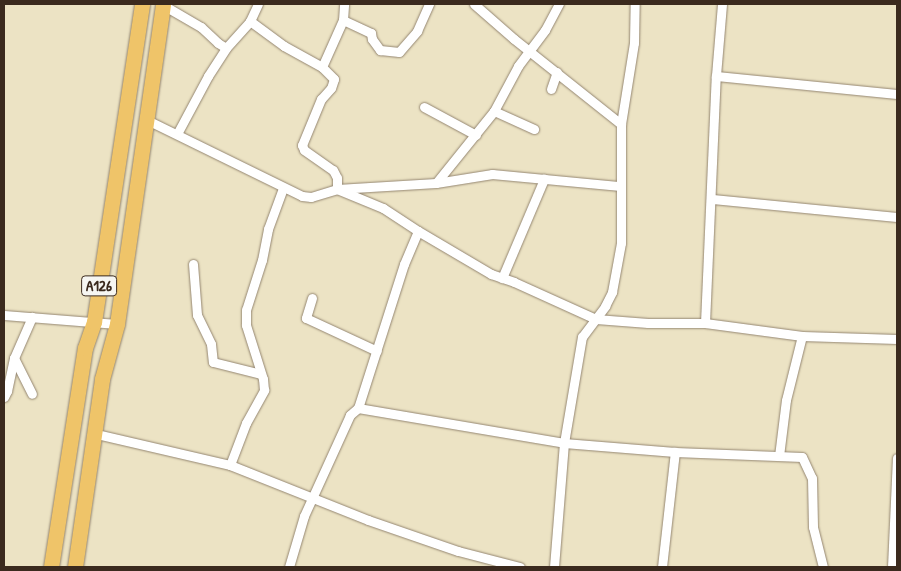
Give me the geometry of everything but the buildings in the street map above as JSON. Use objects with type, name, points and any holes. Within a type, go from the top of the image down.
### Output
[{"type":"highway","name":"A126","points":[[51,567],[85,348],[94,322],[142,4]]},
{"type":"highway","name":"A126","points":[[75,567],[96,434],[102,380],[116,324],[163,4]]},
{"type":"street","points":[[163,4],[201,26],[226,48]]},
{"type":"street","points":[[177,134],[208,76],[226,48],[250,21],[258,4]]},
{"type":"street","points":[[322,67],[343,20],[344,4]]},
{"type":"street","points":[[343,20],[371,32],[372,39],[380,50],[399,52],[417,31],[429,4]]},
{"type":"street","points":[[474,4],[514,39],[529,49],[621,124]]},
{"type":"street","points":[[436,183],[494,111],[529,49],[545,30],[559,4]]},
{"type":"street","points":[[554,567],[564,443],[582,337],[596,319],[612,292],[621,243],[621,124],[634,43],[635,4]]},
{"type":"street","points":[[705,323],[716,76],[722,4]]},
{"type":"street","points":[[250,21],[284,46],[322,67],[334,79],[331,88],[325,93],[313,115],[302,148],[333,170],[337,178],[337,189]]},
{"type":"street","points":[[551,89],[557,72]]},
{"type":"street","points":[[716,76],[897,94]]},
{"type":"street","points":[[424,107],[476,135]]},
{"type":"street","points":[[494,111],[534,129]]},
{"type":"street","points":[[145,119],[302,196],[312,197],[337,189],[436,183],[492,174],[620,186]]},
{"type":"street","points":[[502,278],[544,179]]},
{"type":"street","points":[[230,465],[246,423],[264,390],[262,374],[246,325],[246,310],[262,260],[268,229],[283,188]]},
{"type":"street","points":[[337,189],[383,208],[491,274],[596,319],[648,323],[705,323],[802,336],[897,339]]},
{"type":"street","points":[[712,199],[897,217]]},
{"type":"street","points":[[289,567],[301,523],[350,416],[358,408],[404,264],[418,231]]},
{"type":"street","points":[[193,264],[198,316],[211,344],[213,362],[262,374]]},
{"type":"street","points":[[312,298],[306,318],[377,351]]},
{"type":"street","points":[[4,315],[116,324]]},
{"type":"street","points":[[4,397],[14,358],[32,317]]},
{"type":"street","points":[[779,456],[786,400],[802,336]]},
{"type":"street","points":[[14,358],[32,394]]},
{"type":"street","points":[[358,408],[564,443],[674,452],[802,457],[812,478],[813,527],[823,567]]},
{"type":"street","points":[[96,434],[230,465],[368,520],[458,551],[520,567]]},
{"type":"street","points":[[662,567],[674,452]]},
{"type":"street","points":[[892,567],[897,458]]}]
